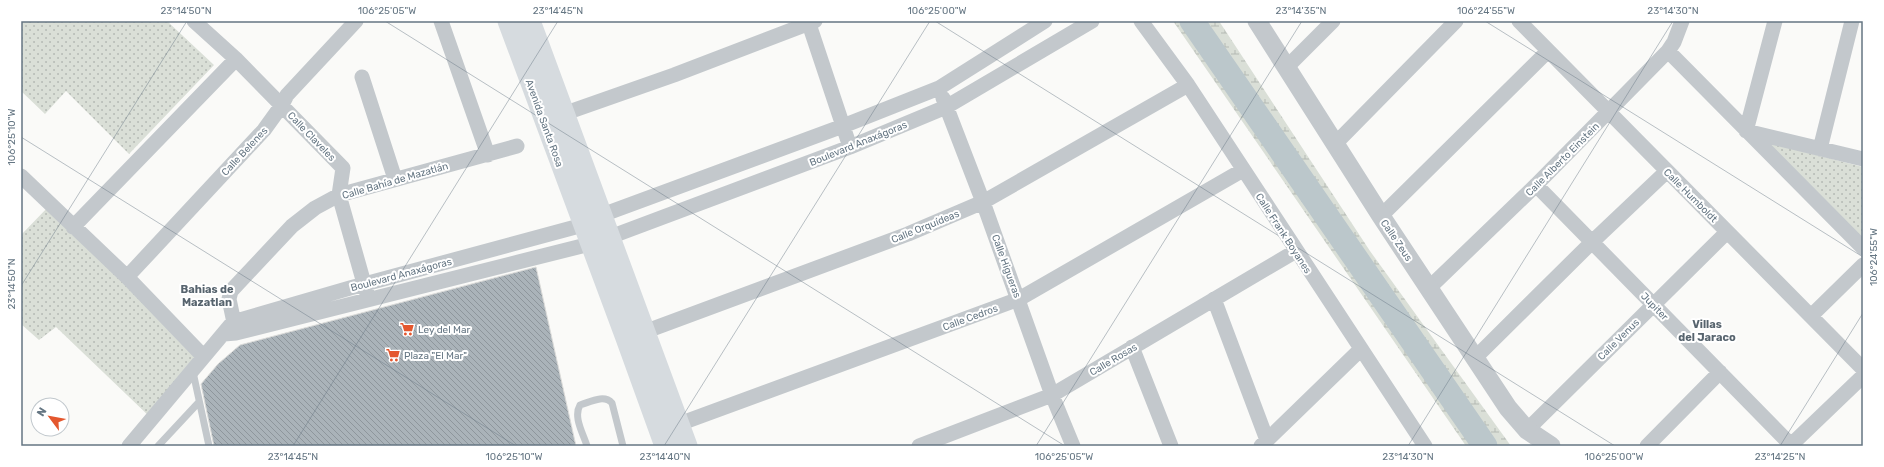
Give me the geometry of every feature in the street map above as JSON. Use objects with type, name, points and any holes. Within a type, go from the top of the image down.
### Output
[{"type":"main road","name":"Avenida Santa Rosa","points":[[508,21],[590,244],[679,424],[687,446]]},
{"type":"main road","name":"Avenida Santa Rosa","points":[[530,21],[563,114],[610,237],[665,446]]},
{"type":"street","name":"Calle Claveles","points":[[194,21],[236,59],[343,168],[339,195],[368,299]]},
{"type":"street","name":"Calle Belenes","points":[[127,277],[264,130],[282,105],[287,95],[356,21]]},
{"type":"street","points":[[441,21],[488,155]]},
{"type":"street","points":[[583,224],[602,215],[843,126],[939,88],[1044,21]]},
{"type":"street","name":"Boulevard Anaxágoras","points":[[610,237],[850,147],[946,107],[1092,21]]},
{"type":"street","name":"Calle Frank Boyanes","points":[[1141,21],[1188,85],[1360,349],[1419,444]]},
{"type":"street","name":"Calle Zeus","points":[[1257,21],[1381,216],[1476,357],[1508,408],[1527,430],[1551,446]]},
{"type":"street","points":[[1286,68],[1333,21]]},
{"type":"street","points":[[1335,144],[1456,21]]},
{"type":"street","name":"Calle Humboldt","points":[[1519,21],[1863,369]]},
{"type":"street","name":"Calle Alberto Einstein","points":[[1429,288],[1536,185],[1668,51],[1674,42],[1682,21]]},
{"type":"street","points":[[1746,131],[1775,21]]},
{"type":"street","points":[[1820,149],[1852,21]]},
{"type":"street","points":[[563,114],[674,75],[811,22],[850,147]]},
{"type":"street","points":[[1381,216],[1548,51]]},
{"type":"street","points":[[1668,51],[1863,248]]},
{"type":"street","points":[[73,227],[236,59]]},
{"type":"street","points":[[362,77],[395,179]]},
{"type":"street","name":"Calle Orquídeas","points":[[636,335],[908,234],[984,202],[1188,85]]},
{"type":"street","name":"Calle Higueras","points":[[939,88],[984,202],[1052,395],[1073,446]]},
{"type":"street","points":[[1746,131],[1863,159]]},
{"type":"street","name":"Calle Bahía de Mazatlán","points":[[231,330],[229,300],[231,291],[292,226],[315,208],[339,195],[517,146]]},
{"type":"street","name":"Calle Cedros","points":[[679,424],[1019,299],[1243,170]]},
{"type":"street","points":[[1476,357],[1592,242],[1667,171]]},
{"type":"street","points":[[21,176],[127,277],[203,356]]},
{"type":"street","name":"Jupiter","points":[[1536,185],[1790,445]]},
{"type":"street","name":"Boulevard Anaxágoras","points":[[231,330],[364,284],[583,224]]},
{"type":"street","name":"Calle Venus","points":[[1527,430],[1652,304],[1727,232]]},
{"type":"street","points":[[590,244],[610,237]]},
{"type":"street","name":"Boulevard Anaxágoras","points":[[231,330],[368,299],[590,244]]},
{"type":"street","name":"Calle Rosas","points":[[919,446],[1052,395],[1296,251]]},
{"type":"street","points":[[1811,316],[1863,265]]},
{"type":"street","points":[[1214,299],[1264,443],[1360,349]]},
{"type":"street","points":[[130,446],[203,356],[231,330]]},
{"type":"street","points":[[1132,347],[1171,446]]},
{"type":"street","points":[[1647,446],[1720,372]]},
{"type":"street","points":[[1790,445],[1863,376]]},
{"type":"lane","points":[[193,370],[208,446]]},
{"type":"lane","points":[[587,446],[576,415],[577,410],[580,405],[604,398],[608,399],[612,403],[623,446]]},
{"type":"lane","points":[[158,446],[199,402]]},
{"type":"green space","points":[[21,21],[167,21],[214,65],[129,154],[66,91],[45,114],[21,91]]},
{"type":"green space","points":[[1173,21],[1219,21],[1370,251],[1511,446],[1466,446]]},
{"type":"green space","points":[[1766,142],[1863,167],[1863,239]]},
{"type":"green space","points":[[50,205],[203,356],[151,418],[56,327],[39,340],[21,324],[21,235]]},
{"type":"building","name":"Plaza \"El Mar\"","points":[[536,267],[576,446],[214,446],[201,384],[218,364],[240,345]]},
{"type":"waterway","points":[[1192,21],[1485,446]]},
{"type":"place","name":"Ley del Mar","points":[[407,329]]},
{"type":"place","name":"Plaza \"El Mar\"","points":[[393,355]]},
{"type":"district","name":"Bahias de Mazatlan","points":[[207,295]]},
{"type":"district","name":"Villas del Jaraco","points":[[1707,330]]}]
